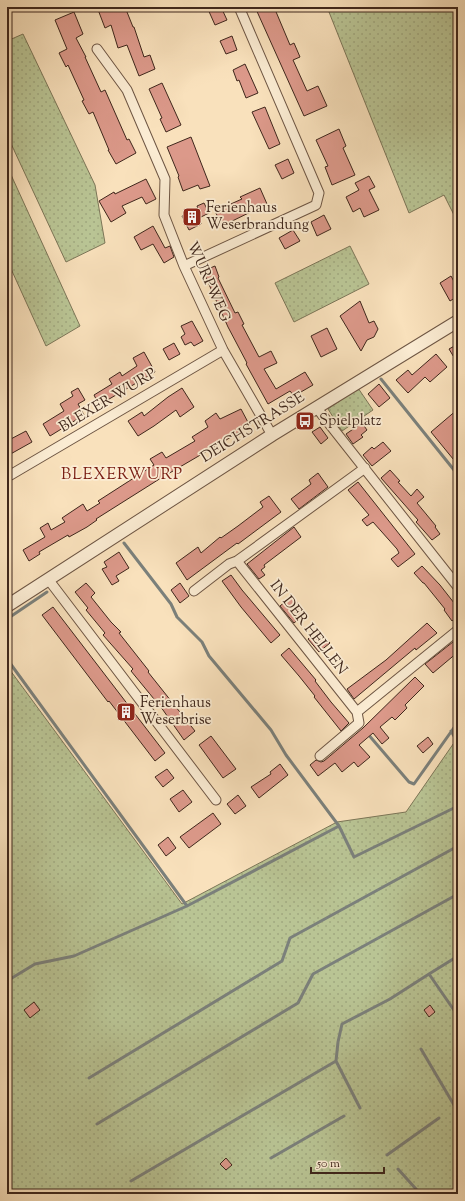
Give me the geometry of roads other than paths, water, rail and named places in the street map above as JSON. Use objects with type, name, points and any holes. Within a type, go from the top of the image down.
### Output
[{"type":"street","points":[[184,266],[316,205],[319,193],[239,7]]},
{"type":"street","name":"WURPWEG","points":[[98,49],[127,90],[165,179],[164,216],[184,266],[223,350],[272,435]]},
{"type":"street","name":"DEICHSTRASSE","points":[[7,606],[316,407],[458,321]]},
{"type":"street","name":"BLEXER WURP","points":[[7,477],[223,350]]},
{"type":"street","points":[[316,407],[458,586]]},
{"type":"street","points":[[194,591],[229,564],[237,561],[365,468]]},
{"type":"street","name":"IN DER HELLEN","points":[[237,561],[357,712]]},
{"type":"street","points":[[48,579],[216,800]]},
{"type":"street","points":[[320,756],[359,723],[357,712],[458,630]]},
{"type":"waterway","points":[[381,379],[458,475]]},
{"type":"waterway","points":[[124,543],[171,604],[177,617],[202,642],[209,656],[271,730],[286,755],[339,826],[354,857],[458,806]]},
{"type":"waterway","points":[[7,619],[47,592]]},
{"type":"waterway","points":[[7,659],[187,906]]},
{"type":"waterway","points":[[367,733],[409,782],[414,784],[458,722]]},
{"type":"waterway","points":[[451,731],[458,743]]},
{"type":"waterway","points":[[7,981],[35,964],[74,956],[187,906],[339,826]]},
{"type":"waterway","points":[[89,1078],[282,961],[290,938],[458,846]]},
{"type":"waterway","points":[[97,1124],[298,1003],[313,974],[458,894]]},
{"type":"waterway","points":[[429,974],[458,956]]},
{"type":"waterway","points":[[131,1181],[336,1061],[342,1024],[390,999],[429,974],[458,1016]]},
{"type":"waterway","points":[[421,1049],[454,1105]]},
{"type":"waterway","points":[[336,1061],[360,1108]]},
{"type":"waterway","points":[[271,1158],[344,1116]]},
{"type":"waterway","points":[[387,1155],[439,1118]]},
{"type":"waterway","points":[[398,1169],[421,1194]]},
{"type":"place","name":"Ferienhaus Weserbrandung","points":[[192,217]]},
{"type":"place","name":"Spielplatz","points":[[305,421]]},
{"type":"place","name":"Ferienhaus Weserbrise","points":[[126,712]]},
{"type":"district","name":"BLEXERWURP","points":[[122,475]]}]
